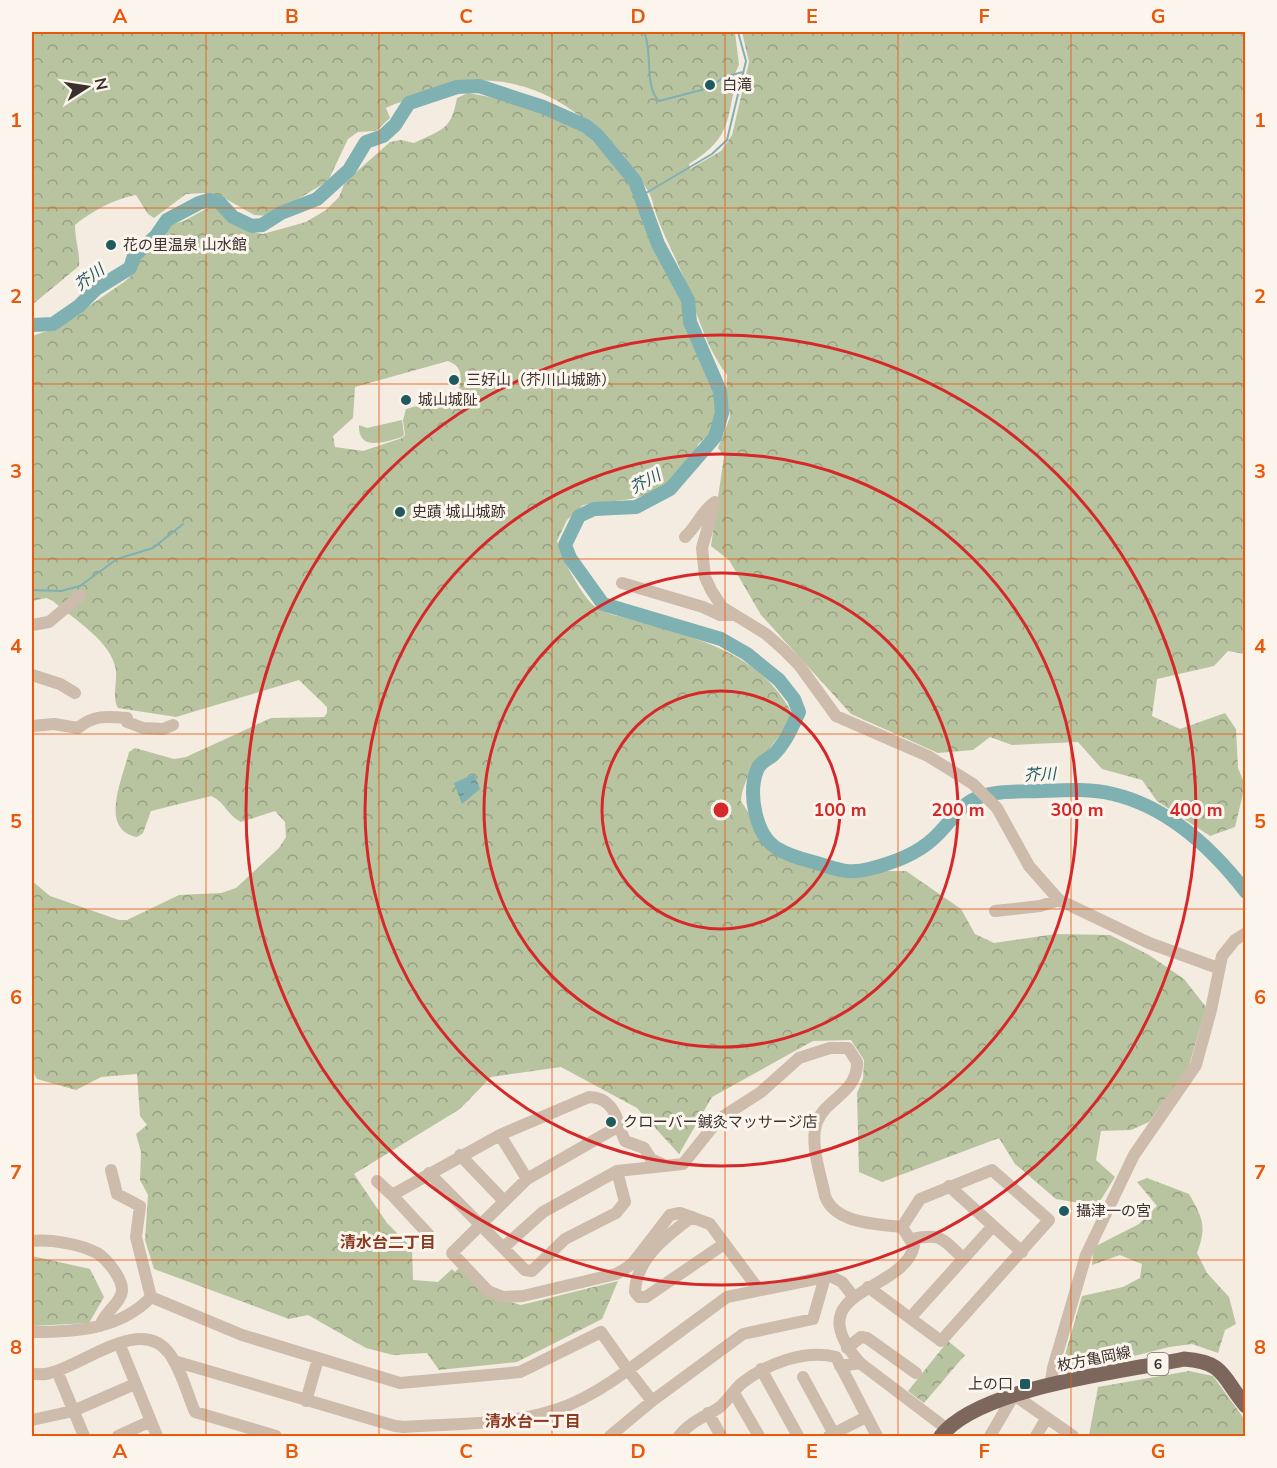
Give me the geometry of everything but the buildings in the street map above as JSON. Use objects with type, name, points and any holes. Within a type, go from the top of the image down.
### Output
[{"type":"main road","name":"枚方亀岡線","points":[[944,1433],[976,1408],[992,1400],[1184,1359],[1206,1361],[1222,1371],[1245,1406]]},
{"type":"street","points":[[685,537],[698,525],[705,508],[715,502],[702,548],[702,560],[711,590],[722,607],[765,634],[783,649],[799,665],[836,716],[928,756],[976,788],[997,808],[1029,866],[1059,900],[1149,943],[1218,968]]},
{"type":"street","points":[[622,584],[703,607],[720,615],[732,615]]},
{"type":"street","points":[[32,625],[49,622],[80,596]]},
{"type":"street","points":[[32,675],[60,684],[75,693]]},
{"type":"street","points":[[32,726],[54,724],[78,728],[89,718],[109,717],[127,718],[127,722],[143,728],[163,729],[173,725]]},
{"type":"street","points":[[995,911],[1040,906],[1059,900]]},
{"type":"street","points":[[1050,1386],[1086,1255],[1134,1155],[1196,1065],[1212,1010],[1218,968],[1227,948],[1245,933]]},
{"type":"street","points":[[504,1247],[543,1212],[617,1171],[682,1164],[719,1119],[761,1092],[798,1058],[830,1048],[848,1048],[857,1062],[852,1083],[846,1092],[827,1106],[815,1130],[825,1196],[828,1204],[845,1218],[902,1227],[912,1239],[914,1246],[909,1261],[853,1296],[847,1304],[840,1326],[847,1348],[860,1363],[944,1433]]},
{"type":"street","points":[[392,1195],[460,1155],[500,1135],[589,1097],[608,1104],[617,1114],[625,1141],[644,1148],[651,1159],[664,1165]]},
{"type":"street","points":[[619,1126],[527,1179],[452,1253],[488,1291],[503,1297],[546,1292],[616,1274],[633,1263],[670,1215],[680,1213],[710,1224],[759,1290]]},
{"type":"street","points":[[500,1135],[527,1179]]},
{"type":"street","points":[[460,1155],[504,1201]]},
{"type":"street","points":[[111,1170],[117,1194],[140,1206],[136,1237],[151,1297]]},
{"type":"street","points":[[868,1287],[941,1341],[1049,1221],[992,1170],[920,1198],[902,1227]]},
{"type":"street","points":[[429,1173],[525,1270],[532,1271],[565,1239],[616,1213],[625,1202],[617,1171]]},
{"type":"street","points":[[377,1181],[430,1236]]},
{"type":"street","points":[[949,1186],[1022,1252]]},
{"type":"street","points":[[692,1217],[662,1239],[645,1262],[635,1284],[635,1292],[639,1297],[646,1297],[724,1244]]},
{"type":"street","points":[[910,1318],[992,1227]]},
{"type":"street","points":[[912,1239],[933,1235],[939,1237],[963,1258]]},
{"type":"street","points":[[32,1241],[83,1248],[98,1254],[110,1267],[120,1281],[122,1289],[120,1298],[104,1314],[100,1326]]},
{"type":"street","points":[[174,1361],[395,1426],[510,1419],[567,1406],[628,1370],[727,1297],[825,1277],[842,1282],[853,1296]]},
{"type":"street","points":[[610,1437],[652,1401],[743,1334],[813,1318],[825,1277]]},
{"type":"street","points":[[32,1332],[100,1326],[138,1311],[151,1297]]},
{"type":"street","points":[[151,1297],[242,1335],[400,1383],[520,1372],[601,1332],[652,1401]]},
{"type":"street","points":[[847,1348],[861,1337],[867,1338],[916,1373]]},
{"type":"street","points":[[32,1374],[57,1371],[119,1343],[136,1339],[153,1341],[168,1351],[174,1361],[195,1412],[276,1437]]},
{"type":"street","points":[[119,1343],[157,1437]]},
{"type":"street","points":[[682,1435],[708,1413],[718,1408],[739,1385],[767,1365],[824,1354],[836,1358],[873,1435]]},
{"type":"street","points":[[306,1401],[318,1359]]},
{"type":"street","points":[[840,1366],[860,1363]]},
{"type":"street","points":[[761,1369],[798,1437]]},
{"type":"street","points":[[57,1371],[84,1437]]},
{"type":"street","points":[[803,1377],[831,1435],[866,1417]]},
{"type":"street","points":[[32,1420],[73,1411],[135,1384]]},
{"type":"street","points":[[734,1393],[759,1437]]},
{"type":"street","points":[[990,1437],[1014,1395],[1073,1437]]},
{"type":"street","points":[[708,1413],[721,1437]]},
{"type":"street","points":[[1036,1437],[1046,1419]]},
{"type":"street","points":[[118,1437],[151,1421]]},
{"type":"green space","points":[[32,32],[735,32],[739,65],[732,79],[736,79],[725,128],[712,146],[689,164],[690,169],[721,151],[732,135],[749,62],[742,32],[1245,32],[1245,654],[1228,651],[1214,666],[1157,679],[1152,716],[1180,729],[1225,713],[1236,729],[1238,768],[1245,785],[1235,827],[1210,836],[1157,801],[1142,780],[1102,769],[1078,742],[1012,745],[990,737],[973,750],[938,753],[851,714],[761,615],[729,560],[711,546],[724,456],[718,448],[730,417],[726,394],[727,375],[706,338],[648,190],[609,142],[573,111],[552,98],[507,83],[483,81],[459,83],[386,108],[390,118],[376,131],[358,132],[348,139],[328,181],[270,216],[254,215],[226,199],[204,193],[186,194],[154,218],[148,214],[136,195],[120,199],[96,210],[75,225],[79,266],[32,305]]},
{"type":"green space","points":[[468,93],[527,104],[542,110],[550,117],[582,130],[629,179],[656,248],[680,294],[693,337],[709,369],[717,404],[714,428],[698,444],[696,452],[679,476],[662,490],[631,499],[583,505],[567,520],[557,541],[577,584],[597,608],[724,650],[761,674],[791,711],[780,734],[749,775],[741,801],[772,850],[794,863],[851,878],[885,871],[906,871],[961,909],[975,934],[994,943],[1056,934],[1110,935],[1149,955],[1184,979],[1206,1007],[1189,1066],[1149,1122],[1131,1130],[1101,1131],[1096,1160],[1115,1177],[1097,1206],[1056,1199],[1015,1164],[999,1138],[882,1182],[859,1172],[857,1093],[863,1079],[864,1060],[851,1040],[813,1041],[712,1097],[679,1154],[637,1108],[561,1067],[491,1077],[460,1109],[354,1174],[387,1223],[412,1248],[413,1280],[438,1282],[452,1269],[455,1272],[459,1268],[496,1298],[521,1305],[618,1281],[602,1319],[517,1362],[439,1370],[427,1353],[393,1355],[366,1348],[308,1315],[289,1319],[154,1269],[145,1240],[148,1195],[140,1180],[141,1152],[136,1134],[147,1125],[140,1116],[137,1074],[101,1077],[76,1090],[37,1079],[32,1070],[32,881],[50,896],[119,920],[127,920],[179,895],[221,893],[236,888],[279,848],[286,837],[285,822],[275,811],[241,822],[211,796],[151,811],[143,833],[137,837],[125,832],[118,824],[116,801],[129,752],[135,748],[174,759],[186,757],[271,718],[324,717],[327,707],[299,680],[176,717],[118,708],[115,695],[116,671],[108,650],[91,632],[53,601],[46,598],[32,601],[32,336],[57,328],[124,282],[132,275],[139,259],[170,225],[184,221],[213,205],[250,232],[263,234],[306,222],[326,210],[339,197],[345,182],[390,142],[401,140],[414,143],[444,128],[452,117],[457,98]],"holes":[[[448,361],[453,363],[460,372],[459,389],[446,398],[406,409],[403,420],[405,435],[402,438],[363,451],[335,447],[333,436],[353,418],[355,387]]]},
{"type":"green space","points":[[402,420],[404,435],[402,437],[374,443],[363,439],[360,433],[359,425],[367,428]]},
{"type":"green space","points":[[1147,1178],[1189,1194],[1198,1210],[1203,1229],[1197,1253],[1207,1273],[1229,1297],[1236,1324],[1225,1330],[1218,1353],[1192,1344],[1169,1347],[1068,1373],[1060,1372],[1082,1296],[1123,1287],[1140,1278],[1142,1264],[1120,1255],[1092,1265],[1094,1247],[1139,1224],[1157,1206],[1137,1182]]},
{"type":"green space","points":[[32,1256],[90,1269],[104,1297],[89,1323],[32,1326]]},
{"type":"green space","points":[[948,1341],[965,1355],[924,1403],[908,1391]]},
{"type":"green space","points":[[1189,1371],[1213,1376],[1245,1420],[1245,1436],[1089,1435],[1098,1387]]},
{"type":"water","points":[[474,774],[480,789],[462,804],[454,783]]},
{"type":"waterway","points":[[644,32],[647,40],[650,78],[654,95],[659,101],[709,88],[724,77],[743,72]]},
{"type":"waterway","points":[[638,193],[646,193],[712,154],[727,140],[746,61],[738,32]]},
{"type":"waterway","name":"芥川","points":[[32,325],[53,324],[79,306],[96,289],[130,268],[134,256],[156,236],[167,220],[199,203],[209,200],[219,202],[233,217],[252,226],[262,225],[281,213],[317,199],[349,170],[366,142],[383,136],[395,125],[409,103],[457,87],[479,86],[543,107],[586,126],[598,136],[635,181],[658,244],[688,300],[690,322],[720,391],[722,413],[715,437],[670,489],[636,507],[594,509],[579,516],[565,545],[570,558],[603,604],[721,639],[747,654],[779,680],[794,699],[799,712],[791,729],[777,751],[760,765],[754,779],[756,813],[759,824],[770,843],[783,852],[838,870],[862,870],[878,867],[912,854],[927,844],[971,801],[984,795],[1008,792],[1095,791],[1133,800],[1170,819],[1219,860],[1246,892]]},
{"type":"waterway","points":[[32,590],[61,591],[80,586],[117,559],[153,548],[183,524]]},
{"type":"place","name":"白滝","points":[[710,85]]},
{"type":"place","name":"花の里温泉 山水館","points":[[111,245]]},
{"type":"place","name":"三好山（芥川山城跡）","points":[[454,380]]},
{"type":"place","name":"城山城阯","points":[[406,400]]},
{"type":"place","name":"史蹟 城山城跡","points":[[400,512]]},
{"type":"place","name":"クローバー鍼灸マッサージ店","points":[[611,1122]]},
{"type":"place","name":"攝津一の宮","points":[[1064,1211]]},
{"type":"place","name":"上の口","points":[[1025,1384]]},
{"type":"district","name":"清水台二丁目","points":[[388,1242]]},
{"type":"district","name":"清水台一丁目","points":[[533,1421]]}]
